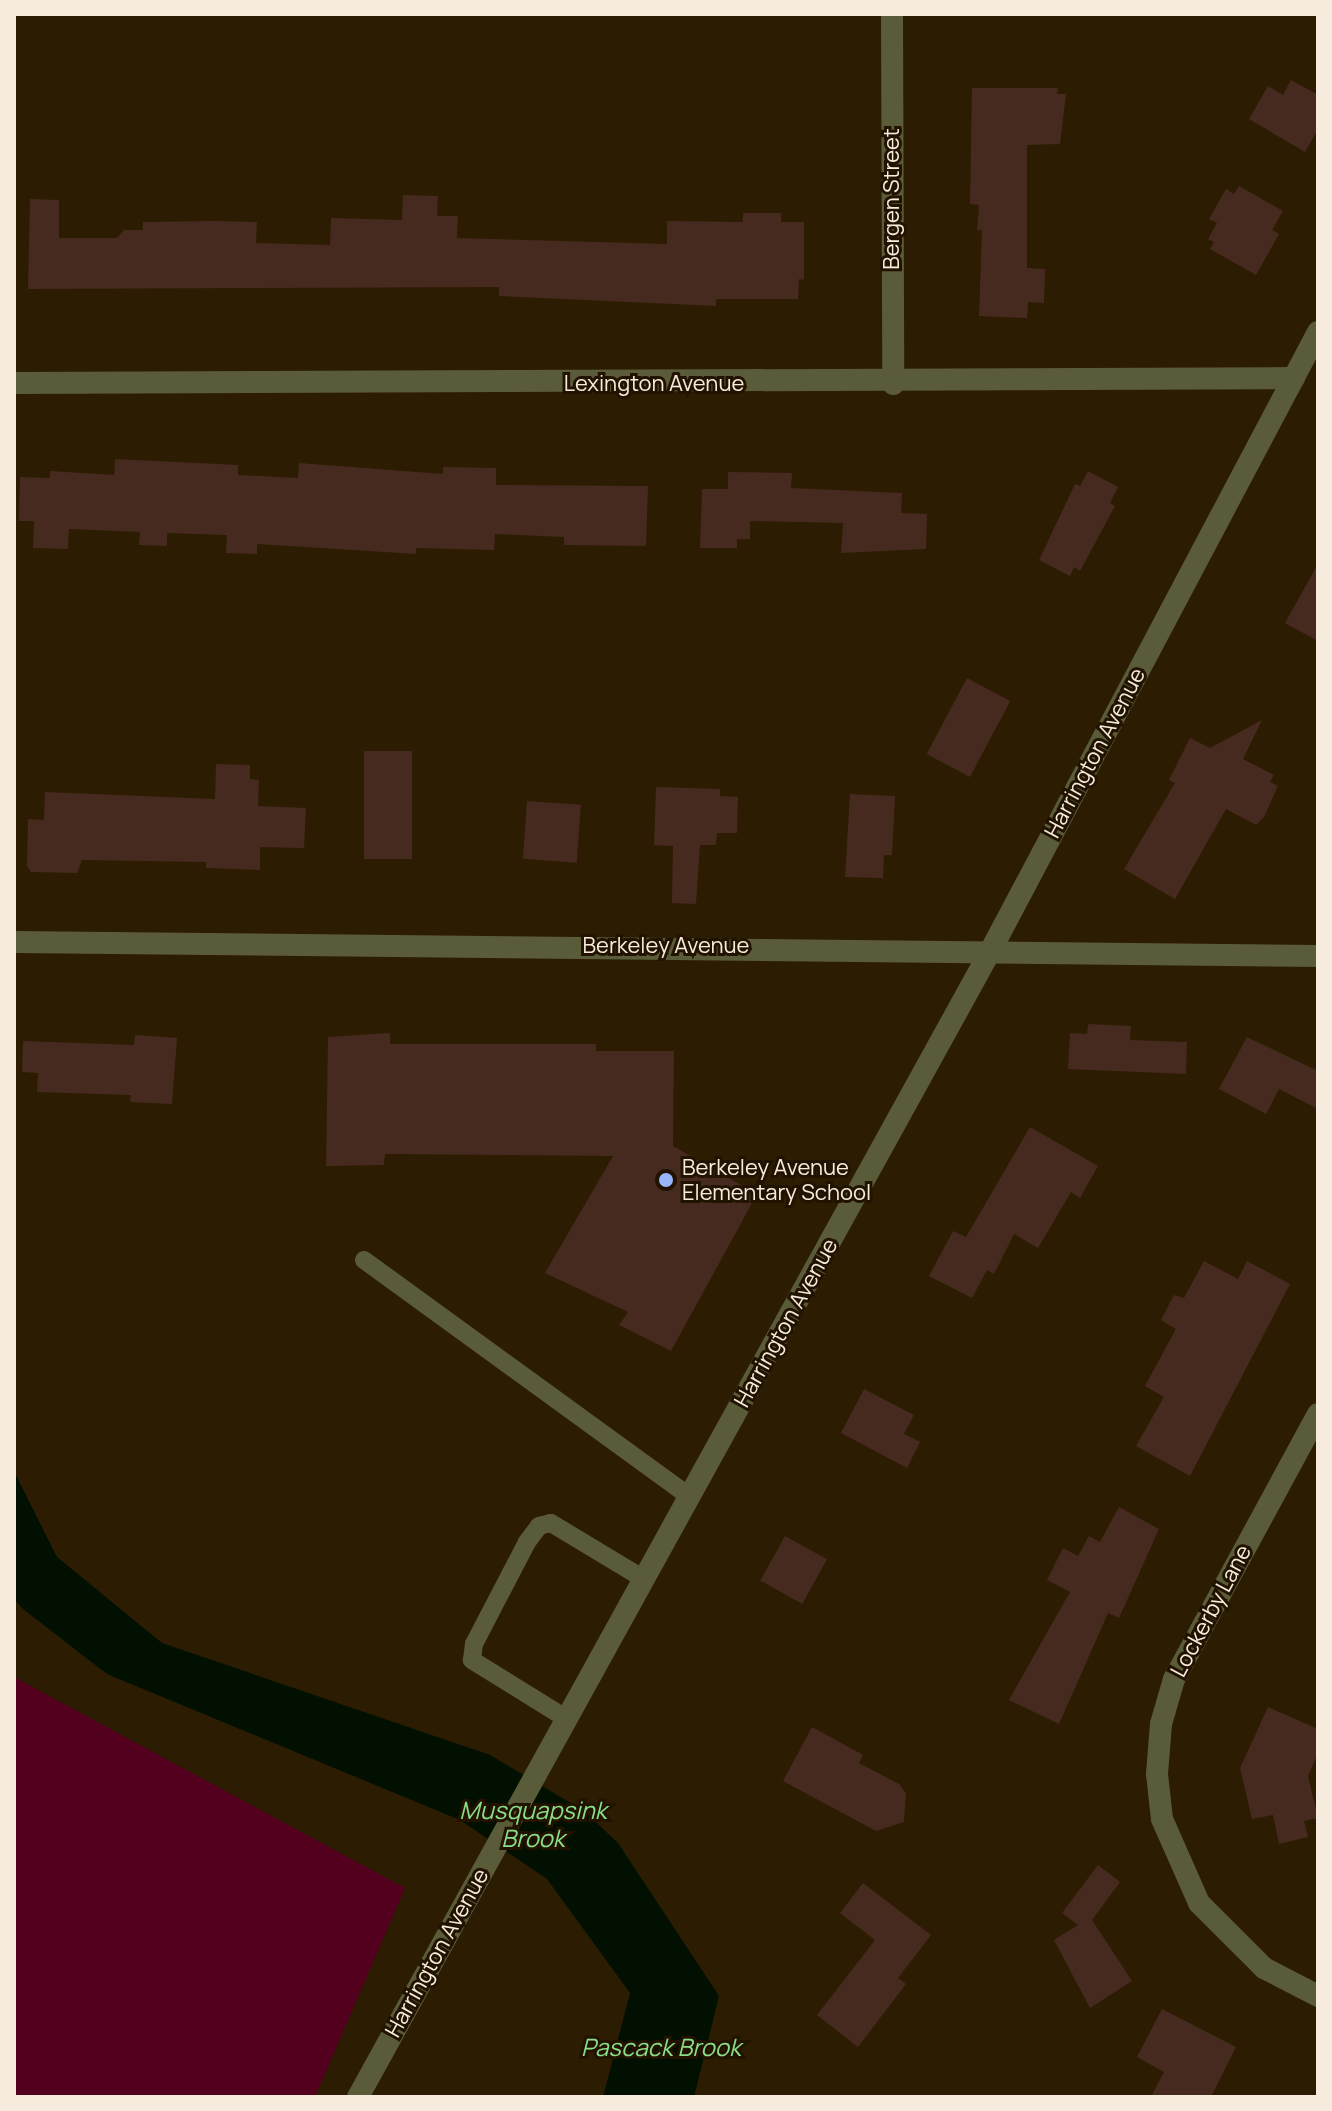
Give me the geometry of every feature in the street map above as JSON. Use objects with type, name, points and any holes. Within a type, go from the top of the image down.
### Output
[{"type":"street","name":"Bergen Street","points":[[892,14],[893,384]]},
{"type":"street","name":"Harrington Avenue","points":[[358,2097],[992,948],[1318,332]]},
{"type":"street","name":"Lexington Avenue","points":[[14,383],[893,384],[1294,378]]},
{"type":"street","name":"Berkeley Avenue","points":[[14,942],[992,948],[1318,956]]},
{"type":"street","name":"Lockerby Lane","points":[[1315,1427],[1174,1679],[1161,1724],[1157,1774],[1162,1819],[1199,1903],[1264,1968],[1318,1996]]},
{"type":"lane","points":[[364,1260],[690,1497]]},
{"type":"lane","points":[[567,1719],[472,1660],[474,1644],[527,1542],[539,1526],[551,1523],[644,1579]]},
{"type":"shaded area","points":[[14,1677],[405,1888],[315,2097],[14,2097]]},
{"type":"water","name":"Musquapsink Brook","points":[[14,1471],[57,1557],[162,1643],[490,1755],[584,1811],[618,1843],[719,1996],[694,2097],[603,2097],[630,1993],[547,1879],[460,1820],[107,1674],[23,1609],[14,1599]]},
{"type":"building","points":[[1291,80],[1318,95],[1318,129],[1305,152],[1249,119],[1268,86],[1283,95]]},
{"type":"building","points":[[972,88],[1058,88],[1057,94],[1066,94],[1060,144],[1027,145],[1027,268],[1045,269],[1044,303],[1028,302],[1027,318],[979,316],[982,230],[977,230],[979,205],[970,204]]},
{"type":"building","points":[[1239,186],[1283,211],[1272,230],[1279,234],[1256,275],[1210,249],[1214,242],[1208,239],[1217,223],[1209,219],[1226,189],[1234,194]]},
{"type":"building","points":[[403,195],[438,196],[437,216],[458,216],[457,238],[667,244],[667,221],[743,222],[743,213],[781,213],[781,222],[804,222],[804,280],[799,279],[798,299],[716,299],[716,306],[499,296],[499,287],[28,289],[30,199],[59,200],[59,238],[117,238],[124,230],[143,230],[143,222],[257,222],[256,243],[330,245],[331,218],[402,220]]},
{"type":"building","points":[[115,459],[238,465],[238,475],[298,478],[299,463],[443,474],[443,467],[496,468],[496,485],[648,486],[646,546],[564,545],[564,537],[495,534],[494,550],[416,548],[416,554],[257,544],[257,554],[226,553],[227,535],[167,533],[167,546],[139,545],[140,532],[69,529],[68,549],[33,548],[34,521],[19,521],[20,477],[50,478],[50,471],[114,475]]},
{"type":"building","points":[[1088,471],[1118,487],[1110,503],[1115,506],[1080,571],[1074,567],[1070,576],[1039,560],[1075,484],[1080,486]]},
{"type":"building","points":[[728,472],[792,473],[791,488],[902,493],[901,513],[927,514],[926,549],[841,553],[843,523],[750,521],[750,539],[737,539],[737,548],[700,548],[702,489],[728,489]]},
{"type":"building","points":[[1318,564],[1318,641],[1285,623]]},
{"type":"building","points":[[967,678],[1010,701],[970,777],[927,754]]},
{"type":"building","points":[[1262,720],[1243,759],[1274,775],[1270,782],[1278,786],[1264,817],[1256,825],[1226,809],[1175,899],[1124,869],[1175,783],[1169,780],[1190,738],[1210,748]]},
{"type":"building","points":[[364,751],[412,751],[412,859],[364,859]]},
{"type":"building","points":[[216,764],[250,765],[250,779],[259,780],[258,806],[306,808],[304,848],[260,847],[260,870],[206,868],[206,862],[82,860],[77,873],[31,872],[27,866],[28,819],[44,820],[45,792],[215,799]]},
{"type":"building","points":[[656,787],[720,789],[720,796],[738,797],[737,833],[717,833],[716,845],[700,845],[696,904],[672,903],[673,846],[654,845]]},
{"type":"building","points":[[850,794],[895,796],[892,855],[884,855],[883,878],[845,877]]},
{"type":"building","points":[[527,801],[581,805],[577,863],[523,859]]},
{"type":"building","points":[[1088,1024],[1131,1026],[1130,1040],[1187,1042],[1186,1074],[1068,1069],[1070,1033],[1087,1034]]},
{"type":"building","name":"Berkeley Avenue Elementary School","points":[[390,1033],[390,1044],[596,1044],[596,1051],[674,1051],[673,1146],[757,1194],[671,1351],[619,1325],[628,1312],[545,1273],[613,1156],[385,1154],[384,1165],[326,1166],[328,1037]]},
{"type":"building","points":[[135,1035],[177,1038],[172,1104],[130,1102],[131,1095],[37,1092],[38,1073],[22,1072],[23,1041],[134,1045]]},
{"type":"building","points":[[1247,1037],[1318,1071],[1318,1109],[1279,1089],[1266,1114],[1219,1089]]},
{"type":"building","points":[[1030,1127],[1098,1166],[1080,1198],[1071,1192],[1038,1248],[1014,1234],[994,1274],[987,1270],[972,1298],[929,1276],[953,1231],[966,1237]]},
{"type":"building","points":[[1204,1261],[1238,1279],[1247,1261],[1290,1284],[1190,1476],[1136,1446],[1164,1397],[1145,1386],[1176,1329],[1161,1320],[1174,1295],[1184,1298]]},
{"type":"building","points":[[864,1389],[914,1415],[904,1434],[920,1442],[907,1468],[841,1433]]},
{"type":"building","points":[[1119,1507],[1159,1529],[1119,1618],[1108,1613],[1059,1724],[1009,1700],[1070,1592],[1047,1580],[1063,1548],[1078,1556],[1089,1536],[1100,1542]]},
{"type":"building","points":[[785,1536],[827,1559],[802,1604],[760,1581]]},
{"type":"building","points":[[1268,1707],[1318,1729],[1318,1753],[1308,1776],[1318,1818],[1304,1821],[1308,1837],[1279,1844],[1273,1815],[1252,1819],[1240,1768]]},
{"type":"building","points":[[812,1727],[863,1755],[859,1763],[899,1784],[906,1793],[904,1822],[876,1831],[783,1781]]},
{"type":"building","points":[[1098,1865],[1120,1882],[1092,1920],[1132,1981],[1090,2008],[1054,1940],[1078,1925],[1062,1913]]},
{"type":"building","points":[[863,1883],[931,1935],[898,1978],[906,1984],[858,2047],[817,2015],[875,1940],[840,1913]]},
{"type":"building","points":[[1162,2009],[1236,2047],[1211,2097],[1151,2097],[1164,2072],[1137,2057]]},
{"type":"place","name":"Berkeley Avenue Elementary School","points":[[666,1180]]},
{"type":"water label","name":"Pascack Brook","points":[[661,2047]]}]
